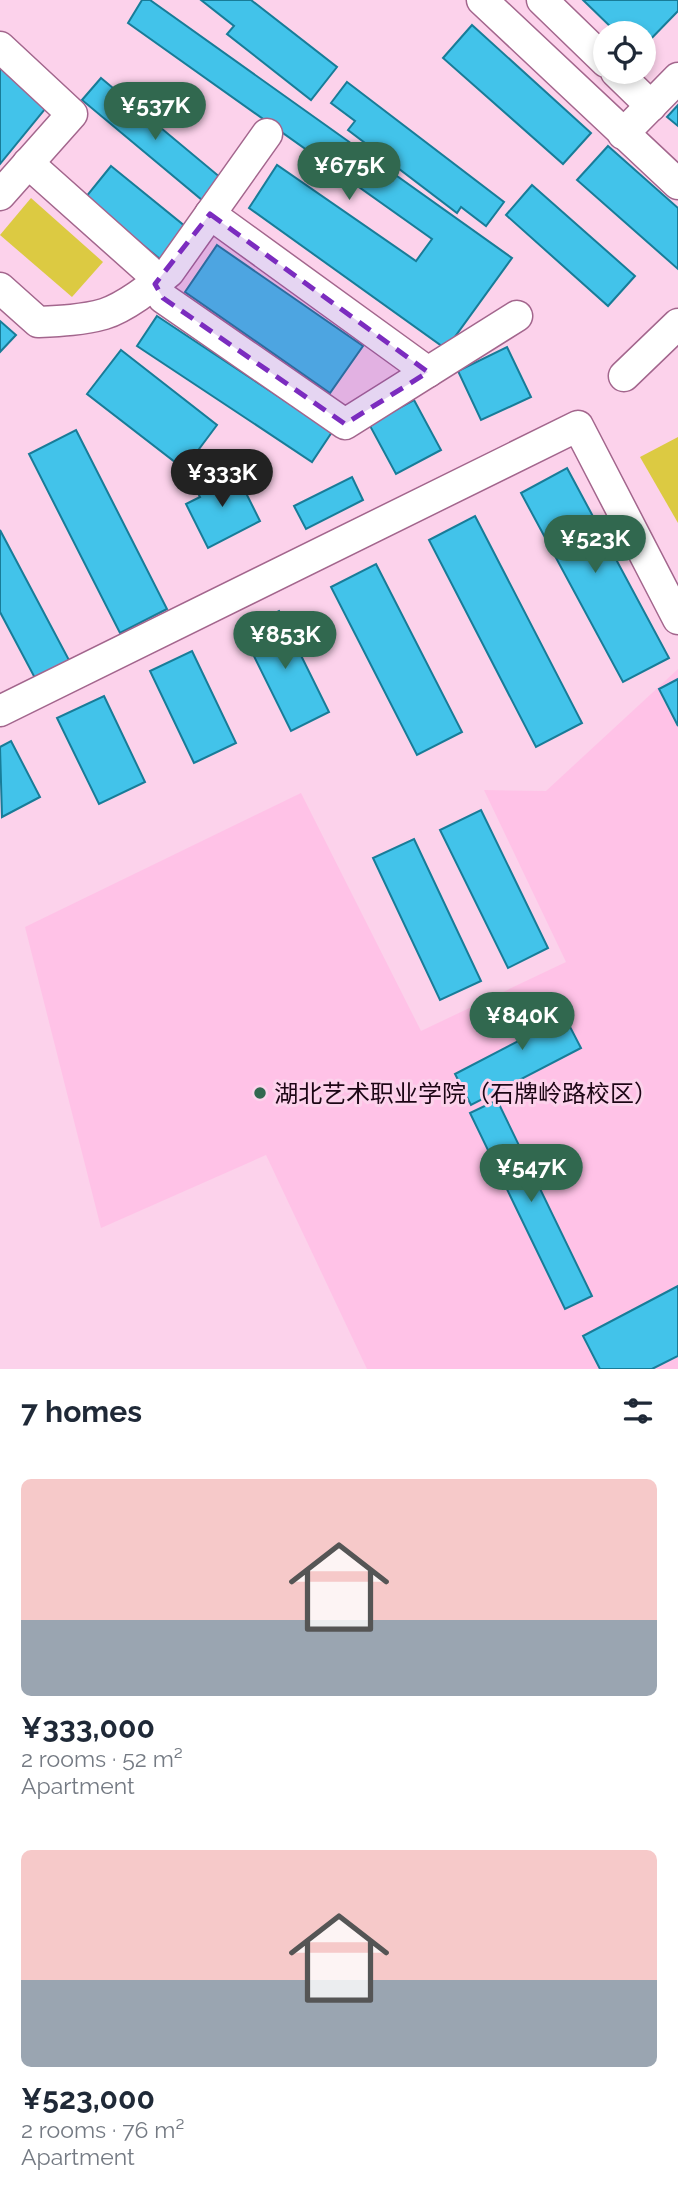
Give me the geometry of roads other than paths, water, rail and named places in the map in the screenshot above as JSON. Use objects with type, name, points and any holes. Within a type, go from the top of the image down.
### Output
[{"type":"street","points":[[482,0],[678,184]]},
{"type":"street","points":[[542,0],[593,49]]},
{"type":"street","points":[[0,47],[72,114],[0,195]]},
{"type":"street","points":[[623,134],[678,78]]},
{"type":"street","points":[[628,84],[651,106]]},
{"type":"street","points":[[0,288],[38,322],[70,320],[107,313],[155,284],[169,272],[267,134]]},
{"type":"street","points":[[28,163],[148,270],[163,298],[345,424],[517,316]]},
{"type":"street","points":[[210,215],[428,372]]},
{"type":"street","points":[[624,376],[678,324]]},
{"type":"street","points":[[0,711],[578,426],[678,618]]},
{"type":"place","name":"湖北艺术职业学院（石牌岭路校区）","points":[[260,1093]]}]
